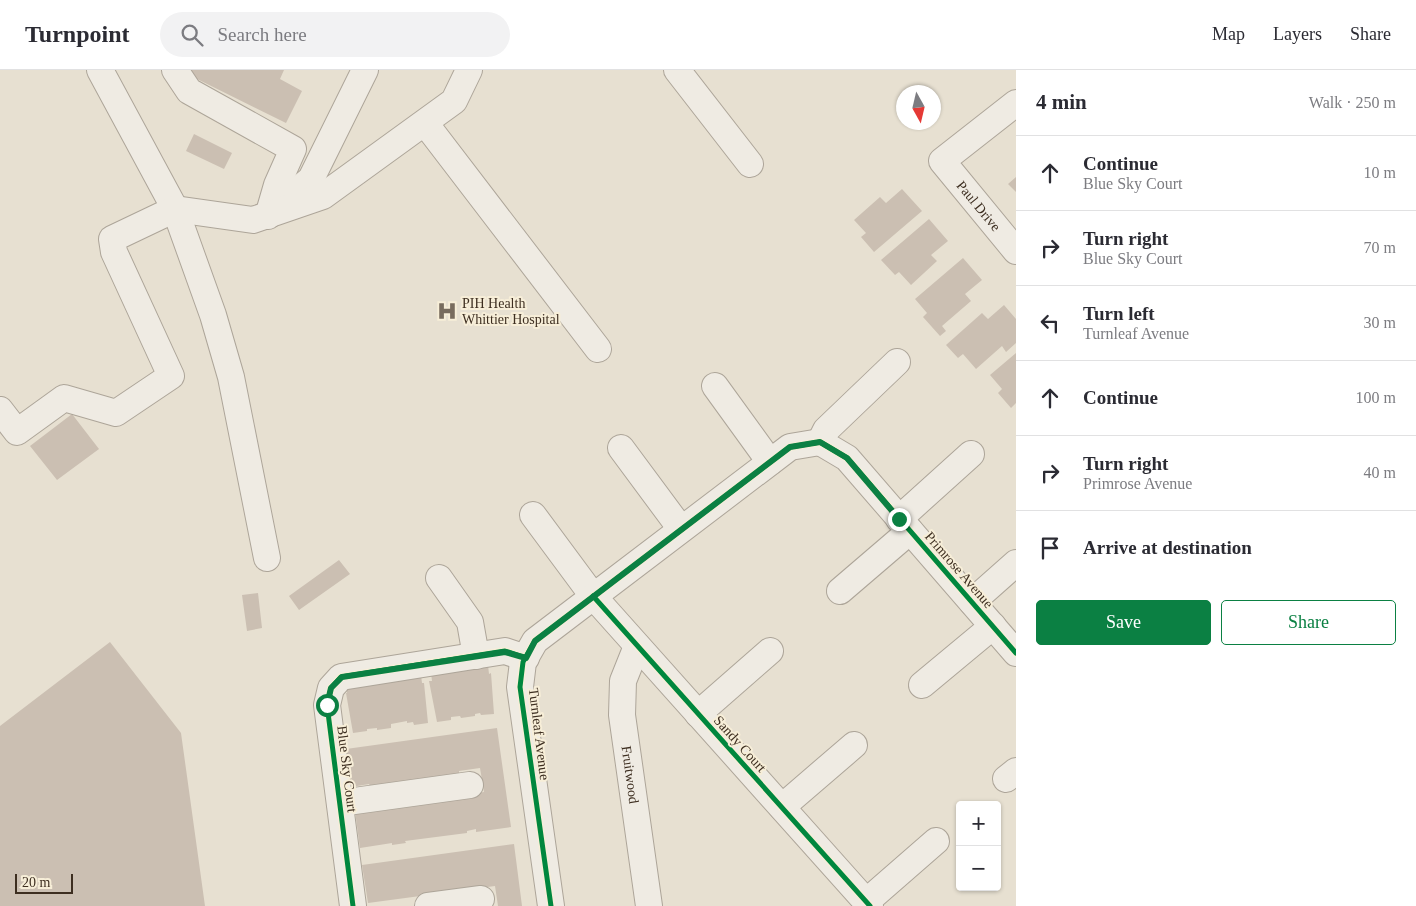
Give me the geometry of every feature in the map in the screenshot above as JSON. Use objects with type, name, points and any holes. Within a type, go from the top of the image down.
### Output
[{"type":"street","points":[[100,70],[175,210],[213,315],[231,377],[267,558]]},
{"type":"street","points":[[175,70],[189,91],[293,149],[277,185],[268,216]]},
{"type":"street","points":[[268,216],[311,179],[365,70]]},
{"type":"street","points":[[0,410],[17,432],[64,398],[116,413],[171,376],[114,252],[112,239],[175,210],[253,220],[323,196],[454,101],[469,70]]},
{"type":"street","points":[[677,70],[750,164]]},
{"type":"street","name":"Paul Drive","points":[[1016,103],[942,161],[1016,251]]},
{"type":"street","points":[[425,123],[598,349]]},
{"type":"street","points":[[820,442],[826,430],[897,362]]},
{"type":"street","points":[[715,386],[770,462]]},
{"type":"street","name":"Turnleaf Avenue","points":[[551,906],[520,687],[526,658],[535,641],[790,447],[820,442]]},
{"type":"street","name":"Primrose Avenue","points":[[820,442],[847,458],[1016,653]]},
{"type":"street","points":[[621,448],[682,530]]},
{"type":"street","points":[[840,591],[971,454]]},
{"type":"street","name":"Sandy Court","points":[[533,515],[593,596],[868,904]]},
{"type":"street","points":[[972,602],[1016,562]]},
{"type":"street","points":[[439,578],[470,622],[476,656]]},
{"type":"street","points":[[922,685],[993,626]]},
{"type":"street","name":"Fruitwood","points":[[637,646],[623,681],[622,715],[649,906]]},
{"type":"street","points":[[698,714],[770,651]]},
{"type":"street","name":"Blue Sky Court","points":[[353,906],[327,705],[331,688],[342,677],[476,656],[505,652],[526,658]]},
{"type":"street","points":[[782,807],[854,745]]},
{"type":"street","points":[[340,802],[470,785]]},
{"type":"street","points":[[868,904],[936,841]]},
{"type":"street","points":[[428,906],[481,899]]},
{"type":"building","points":[[191,70],[284,70],[280,79],[302,91],[286,123],[189,75]]},
{"type":"building","points":[[194,134],[232,153],[224,169],[186,151]]},
{"type":"building","points":[[1016,177],[1016,192],[1008,184]]},
{"type":"building","points":[[902,189],[922,211],[874,252],[861,237],[866,233],[854,220],[880,197],[886,203]]},
{"type":"building","points":[[929,219],[948,241],[931,255],[937,261],[911,285],[899,272],[895,275],[881,260]]},
{"type":"building","points":[[963,258],[982,280],[965,294],[971,301],[942,326],[946,331],[940,336],[923,317],[927,313],[915,299]]},
{"type":"building","points":[[1004,305],[1016,319],[1016,343],[1006,352],[1002,346],[976,369],[963,354],[958,358],[946,345],[982,313],[988,319]]},
{"type":"building","points":[[1016,353],[1016,403],[1011,408],[998,393],[1002,389],[990,375]]},
{"type":"building","points":[[72,414],[99,449],[57,480],[30,446]]},
{"type":"building","points":[[339,560],[350,574],[299,610],[289,596]]},
{"type":"building","points":[[258,593],[262,628],[247,631],[242,595]]},
{"type":"building","points":[[110,642],[181,733],[205,906],[0,906],[0,726]]},
{"type":"building","points":[[488,665],[489,674],[491,673],[494,714],[481,715],[480,713],[475,714],[475,716],[461,718],[460,716],[451,717],[451,720],[437,722],[429,681],[432,681],[431,673]]},
{"type":"building","points":[[421,675],[422,683],[424,683],[428,723],[414,725],[413,722],[407,723],[407,721],[391,724],[391,728],[367,729],[367,731],[353,733],[346,685]]},
{"type":"building","points":[[497,728],[511,827],[476,832],[476,829],[467,831],[467,833],[405,841],[406,843],[392,845],[392,843],[360,848],[355,811],[484,792],[480,768],[459,771],[459,774],[351,787],[346,749]]},
{"type":"building","points":[[514,844],[522,906],[498,906],[495,886],[368,903],[362,865]]},
{"type":"cycle path","points":[[551,906],[520,687],[523,662],[535,641],[790,447],[820,442],[847,458],[1016,653]]},
{"type":"cycle path","points":[[593,596],[870,906]]},
{"type":"cycle path","points":[[353,906],[327,705],[331,688],[341,677],[505,651],[526,658]]},
{"type":"place","name":"PIH Health Whittier Hospital","points":[[447,311]]},
{"type":"route","points":[[327,705],[331,688],[342,677],[505,652],[526,658],[535,641],[790,447],[820,442],[847,458],[899,519]]}]
